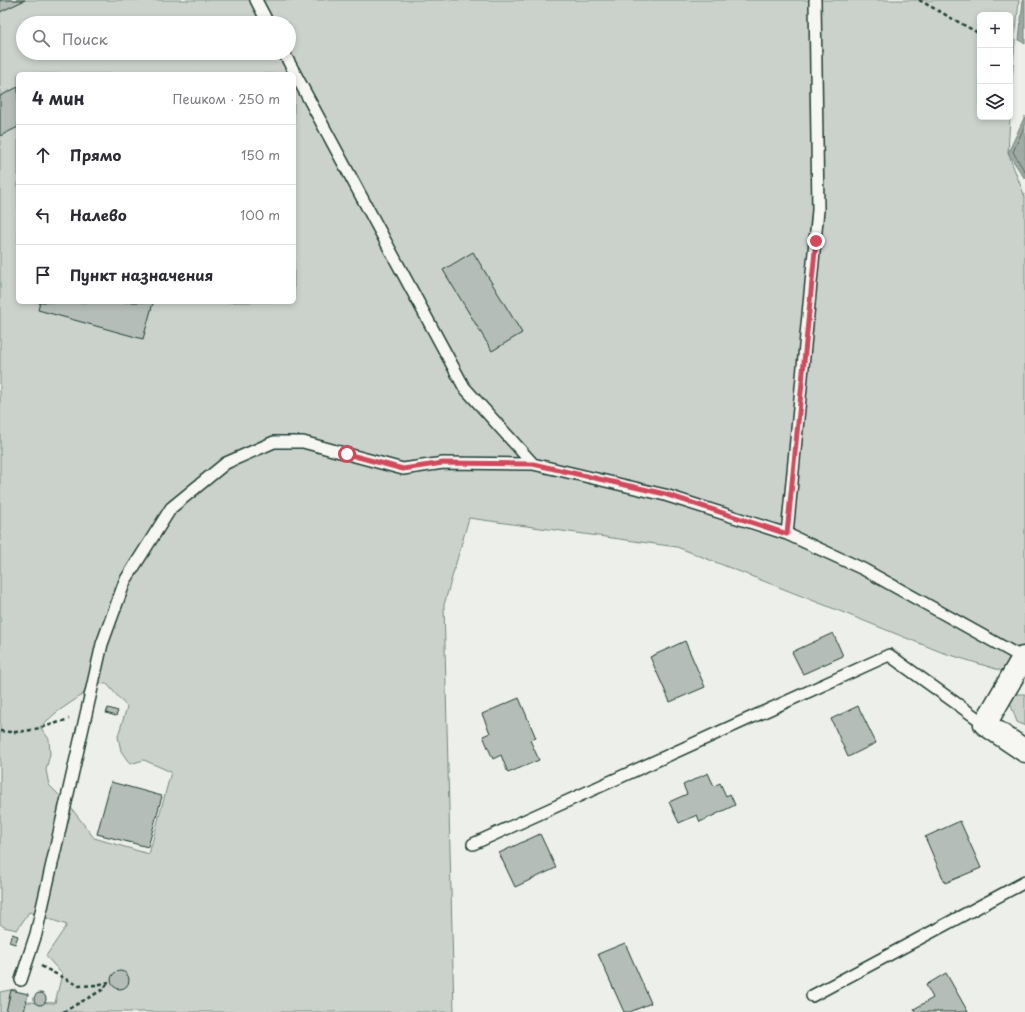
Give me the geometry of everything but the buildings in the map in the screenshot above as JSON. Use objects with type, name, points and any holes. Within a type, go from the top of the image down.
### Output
[{"type":"street","points":[[1024,659],[985,724],[1025,751]]},
{"type":"lane","points":[[256,0],[264,16]]},
{"type":"lane","points":[[787,534],[818,210],[815,0]]},
{"type":"lane","points":[[288,60],[294,72]]},
{"type":"lane","points":[[296,75],[464,387],[533,464]]},
{"type":"lane","points":[[21,980],[36,934],[102,644],[125,581],[171,508],[226,463],[274,442],[302,442],[403,469],[443,463],[533,464],[665,494],[787,534],[863,569],[1024,659]]},
{"type":"lane","points":[[473,844],[889,655],[985,724]]},
{"type":"lane","points":[[812,996],[1025,882]]},
{"type":"path","points":[[919,0],[977,32]]},
{"type":"path","points":[[0,730],[11,733],[40,728],[70,719],[87,711]]},
{"type":"path","points":[[28,961],[48,969],[79,986],[96,985],[108,982],[104,989],[63,1012]]},
{"type":"shaded area","points":[[0,0],[1019,0],[1013,68],[1013,12],[977,12],[977,120],[1010,120],[1008,153],[1025,197],[1025,678],[941,652],[677,547],[469,518],[444,605],[454,1012],[0,1012],[0,992],[15,989],[26,1002],[55,1003],[62,974],[46,956],[67,925],[29,912],[17,930],[4,927],[0,924]],"holes":[[[91,683],[107,684],[127,707],[118,736],[121,751],[130,764],[144,760],[171,772],[149,854],[94,838],[69,805],[49,785],[46,770],[50,754],[49,739],[40,727],[57,712],[82,695]]]},
{"type":"shaded area","points":[[1007,694],[1025,694],[1025,726],[1017,722]]},
{"type":"water","points":[[1023,0],[1025,0],[1025,44],[1019,40]]},
{"type":"water","points":[[1025,116],[1025,179],[1008,153]]},
{"type":"route","points":[[347,454],[403,469],[443,463],[533,464],[665,494],[787,534],[816,241]]}]
